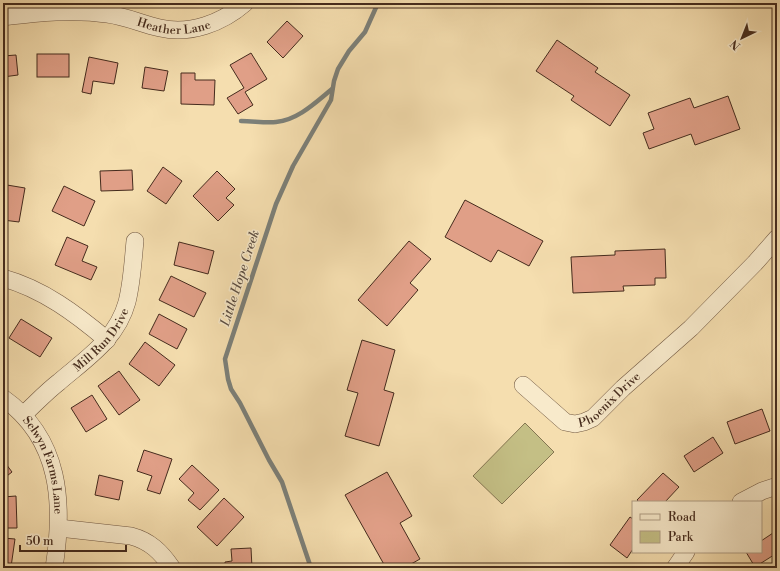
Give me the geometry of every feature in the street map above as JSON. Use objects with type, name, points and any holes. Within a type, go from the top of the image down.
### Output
[{"type":"street","name":"Heather Lane","points":[[3,16],[74,11],[123,17],[160,28],[188,29],[207,26],[225,18],[245,3]]},
{"type":"street","name":"Phoenix Drive","points":[[523,385],[565,422],[575,424],[593,418],[623,388],[691,328],[755,264],[777,238]]},
{"type":"street","name":"Mill Run Drive","points":[[23,415],[57,383],[100,348],[107,340],[121,318],[127,303],[131,284],[136,241]]},
{"type":"street","points":[[3,278],[33,289],[54,300],[82,319],[107,340]]},
{"type":"street","name":"Selwyn Farms Lane","points":[[3,398],[23,415],[35,431],[47,452],[55,475],[58,497],[59,528],[54,568]]},
{"type":"street","points":[[743,501],[762,491],[777,486]]},
{"type":"street","points":[[59,528],[139,538],[153,545],[172,568]]},
{"type":"street","points":[[675,568],[685,553]]},
{"type":"green space","points":[[525,423],[554,452],[502,504],[473,476]]},
{"type":"building","points":[[287,21],[303,36],[283,58],[267,42]]},
{"type":"building","points":[[557,40],[598,68],[595,72],[630,95],[610,126],[571,100],[574,96],[536,71]]},
{"type":"building","points":[[251,53],[267,79],[245,92],[253,105],[238,114],[227,98],[244,88],[230,65]]},
{"type":"building","points":[[37,54],[69,54],[69,77],[37,77]]},
{"type":"building","points":[[16,55],[18,75],[3,77],[3,56]]},
{"type":"building","points":[[89,57],[118,63],[114,84],[93,81],[91,94],[82,92]]},
{"type":"building","points":[[145,67],[168,71],[164,91],[142,88]]},
{"type":"building","points":[[181,73],[195,73],[195,80],[215,80],[214,105],[181,104]]},
{"type":"building","points":[[728,96],[740,129],[695,145],[691,134],[649,149],[643,133],[654,129],[648,113],[690,98],[694,108]]},
{"type":"building","points":[[163,167],[182,181],[166,204],[147,191]]},
{"type":"building","points":[[132,170],[133,190],[101,191],[100,171]]},
{"type":"building","points":[[217,171],[235,189],[226,198],[234,205],[218,221],[193,196]]},
{"type":"building","points":[[7,185],[25,188],[19,222],[3,220],[3,195],[6,195]]},
{"type":"building","points":[[64,186],[95,201],[84,226],[52,211]]},
{"type":"building","points":[[465,200],[543,241],[529,266],[498,250],[491,262],[445,237]]},
{"type":"building","points":[[67,237],[88,246],[82,261],[97,267],[91,280],[55,265]]},
{"type":"building","points":[[409,241],[431,259],[410,283],[418,290],[387,326],[358,300]]},
{"type":"building","points":[[179,242],[214,251],[208,274],[174,265]]},
{"type":"building","points":[[665,249],[666,278],[655,278],[655,285],[623,286],[624,291],[573,293],[571,257],[615,255],[615,251]]},
{"type":"building","points":[[171,276],[206,293],[194,317],[159,300]]},
{"type":"building","points":[[159,314],[187,329],[177,349],[149,334]]},
{"type":"building","points":[[21,319],[52,338],[40,357],[9,338]]},
{"type":"building","points":[[362,340],[395,350],[384,390],[394,393],[379,446],[345,436],[358,393],[347,390]]},
{"type":"building","points":[[145,342],[175,365],[159,386],[129,364]]},
{"type":"building","points":[[119,371],[140,400],[119,415],[98,386]]},
{"type":"building","points":[[92,395],[107,419],[86,432],[71,408]]},
{"type":"building","points":[[762,409],[770,431],[735,444],[727,422]]},
{"type":"building","points":[[713,437],[723,453],[694,472],[684,456]]},
{"type":"building","points":[[144,450],[172,459],[160,494],[147,490],[152,476],[137,471]]},
{"type":"building","points":[[3,460],[12,472],[3,479]]},
{"type":"building","points":[[192,465],[219,490],[200,510],[188,500],[194,493],[179,479]]},
{"type":"building","points":[[387,472],[412,516],[400,523],[420,559],[404,568],[386,568],[345,495]]},
{"type":"building","points":[[663,473],[679,487],[666,501],[637,500]]},
{"type":"building","points":[[99,475],[123,481],[119,500],[95,495]]},
{"type":"building","points":[[16,496],[17,528],[3,528],[3,497]]},
{"type":"building","points":[[224,498],[244,517],[217,546],[197,527]]},
{"type":"building","points":[[630,517],[632,518],[632,550],[627,558],[610,545]]},
{"type":"building","points":[[773,533],[777,540],[777,553],[755,567],[747,553],[762,553],[762,540]]},
{"type":"building","points":[[3,538],[15,539],[11,567],[3,566]]},
{"type":"building","points":[[251,548],[252,568],[225,568],[225,562],[232,561],[231,549]]},
{"type":"building","points":[[116,564],[117,568],[93,568]]},
{"type":"waterway","name":"Little Hope Creek","points":[[311,568],[282,482],[231,389],[225,359],[276,204],[293,166],[331,100],[334,81],[338,69],[349,51],[365,32],[378,3]]},
{"type":"waterway","points":[[241,121],[284,121],[306,110],[332,89]]}]
